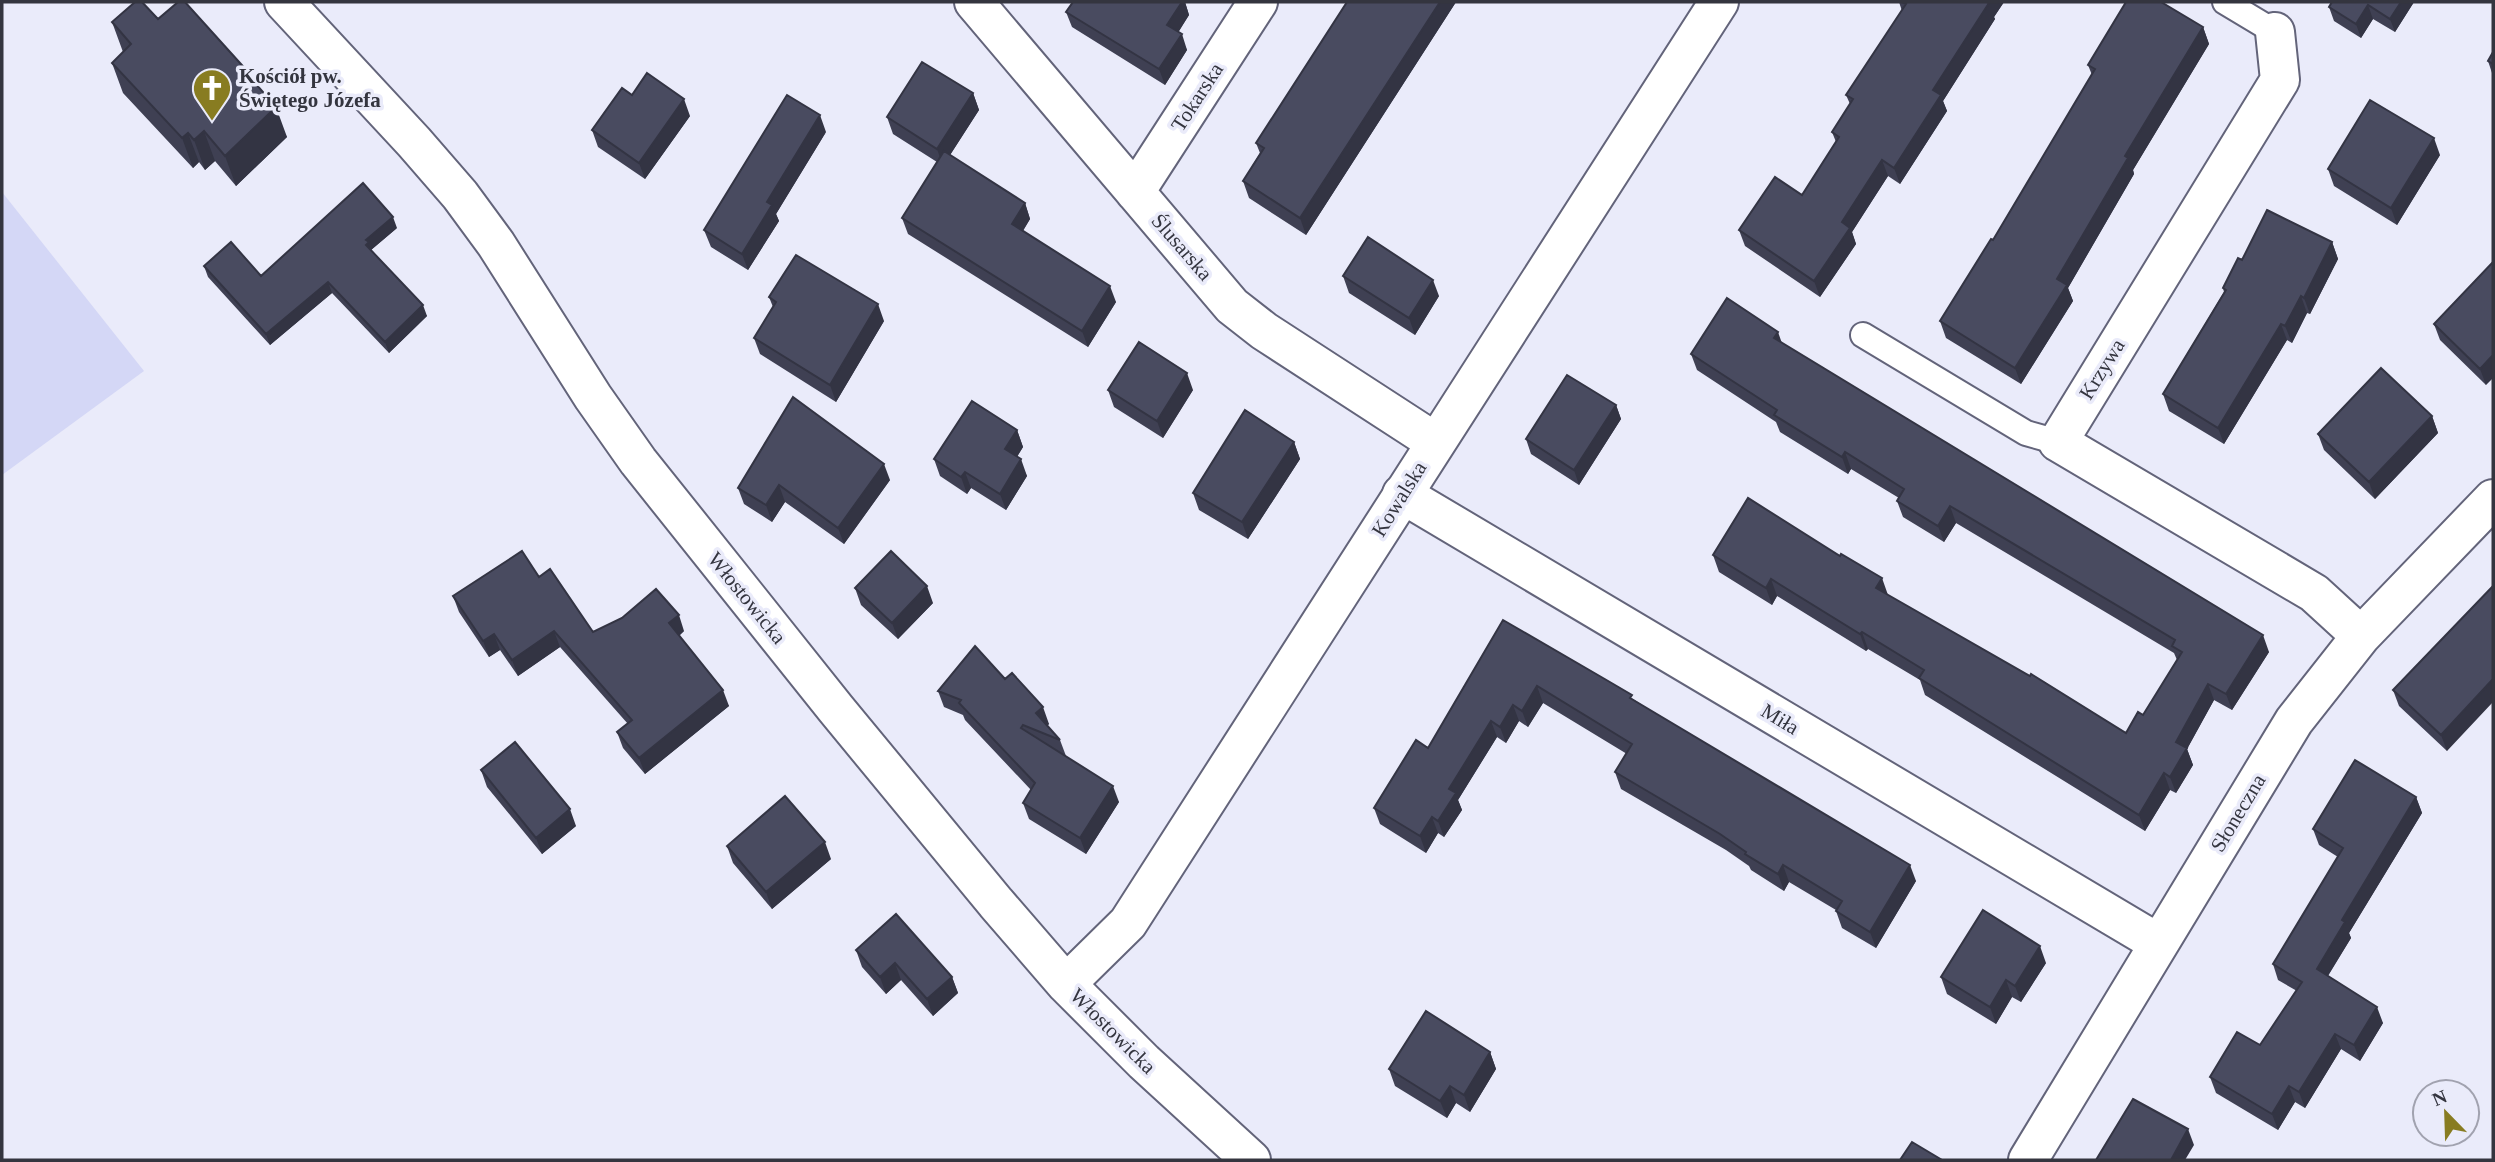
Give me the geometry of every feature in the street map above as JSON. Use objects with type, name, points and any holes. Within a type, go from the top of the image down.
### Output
[{"type":"street","name":"Włostowicka","points":[[284,2],[460,195],[496,244],[593,397],[638,461],[845,720],[996,903],[1066,984],[1144,1062],[1251,1160]]},
{"type":"street","name":"Ślusarska","points":[[974,2],[1232,306],[1264,331],[1435,442]]},
{"type":"street","name":"Tokarska","points":[[1135,192],[1258,2]]},
{"type":"street","name":"Kowalska","points":[[1066,984],[1128,923],[1719,2]]},
{"type":"street","name":"Krzywa","points":[[2058,442],[2280,80],[2275,32]]},
{"type":"street","points":[[2058,442],[2314,593],[2361,636]]},
{"type":"street","name":"Miła","points":[[1402,494],[2158,943]]},
{"type":"street","name":"Słoneczna","points":[[2028,1160],[2294,721],[2361,636],[2493,499]]},
{"type":"lane","name":"Krzywa","points":[[2225,2],[2275,32]]},
{"type":"lane","points":[[1863,335],[2026,433],[2058,442]]},
{"type":"shaded area","points":[[2,192],[144,371],[2,475]]},
{"type":"building","name":"Kościół pw. Świętego Józefa","points":[[135,2],[142,2],[158,19],[178,2],[185,2],[276,107],[225,156],[204,131],[194,140],[188,133],[182,138],[112,63],[131,44],[112,22]]},
{"type":"building","points":[[1073,2],[1182,2],[1167,25],[1182,34],[1159,69],[1066,12]]},
{"type":"building","points":[[1347,2],[1440,2],[1300,218],[1243,181],[1264,148],[1256,143]]},
{"type":"building","points":[[1902,2],[1989,3],[1933,90],[1941,95],[1894,168],[1882,160],[1842,222],[1850,228],[1814,281],[1739,230],[1775,177],[1802,195],[1839,137],[1832,132],[1853,99],[1846,95],[1906,4]]},
{"type":"building","points":[[2126,2],[2161,2],[2203,27],[2125,156],[2128,158],[2057,279],[2067,285],[2015,368],[1940,321],[1991,239],[1993,240],[2095,69],[2088,65]]},
{"type":"building","points":[[2332,2],[2401,2],[2390,19],[2368,5],[2356,24],[2329,7]]},
{"type":"building","points":[[922,62],[973,93],[937,149],[887,117]]},
{"type":"building","points":[[647,73],[684,99],[639,163],[592,130],[622,88],[632,95]]},
{"type":"building","points":[[787,95],[820,115],[767,202],[772,205],[742,254],[704,230]]},
{"type":"building","points":[[2370,100],[2434,138],[2391,208],[2328,169]]},
{"type":"building","points":[[944,151],[1025,203],[1012,224],[1110,286],[1082,331],[902,218]]},
{"type":"building","points":[[363,183],[393,217],[366,240],[369,242],[366,245],[423,305],[385,342],[328,282],[266,334],[204,266],[231,242],[261,276]]},
{"type":"building","points":[[2267,210],[2332,242],[2304,298],[2301,296],[2285,326],[2281,324],[2218,428],[2163,394],[2226,290],[2223,288],[2238,258],[2242,260]]},
{"type":"building","points":[[1368,237],[1433,280],[1409,318],[1343,276]]},
{"type":"building","points":[[796,255],[878,304],[830,385],[754,338],[776,302],[769,297]]},
{"type":"building","points":[[2493,262],[2493,355],[2480,369],[2434,324]]},
{"type":"building","points":[[1727,298],[1778,332],[1774,338],[2263,635],[2226,694],[2208,684],[2176,742],[2187,748],[2170,777],[2164,773],[2139,815],[1919,678],[1924,670],[1862,632],[1860,634],[1771,579],[1766,588],[1713,555],[1748,498],[1840,556],[1841,554],[1882,578],[1876,588],[2030,676],[2031,674],[2126,733],[2138,712],[2143,715],[2182,652],[2172,646],[2175,640],[1950,506],[1938,526],[1897,501],[1904,489],[1845,452],[1842,457],[1774,415],[1777,410],[1691,354]]},
{"type":"building","points":[[1139,342],[1187,373],[1157,421],[1108,390]]},
{"type":"building","points":[[2381,368],[2432,416],[2369,482],[2318,434]]},
{"type":"building","points":[[1567,375],[1616,405],[1574,470],[1526,439]]},
{"type":"building","points":[[793,397],[884,464],[838,528],[779,485],[766,505],[738,488]]},
{"type":"building","points":[[972,401],[1017,430],[1005,449],[1021,459],[1000,494],[965,472],[961,477],[934,459]]},
{"type":"building","points":[[1245,410],[1294,442],[1242,522],[1193,493]]},
{"type":"building","points":[[522,551],[539,577],[550,569],[593,632],[622,618],[656,589],[679,615],[669,623],[723,690],[639,758],[617,732],[632,720],[554,631],[512,660],[494,634],[483,641],[453,596]]},
{"type":"building","points":[[891,551],[927,586],[892,623],[855,588]]},
{"type":"building","points":[[2493,586],[2493,679],[2441,735],[2393,690]]},
{"type":"building","points":[[1503,620],[1632,695],[1630,698],[1910,865],[1870,932],[1836,911],[1842,901],[1783,865],[1778,874],[1745,854],[1746,852],[1720,834],[1615,772],[1632,744],[1537,686],[1522,711],[1513,705],[1500,727],[1491,721],[1449,789],[1456,793],[1438,821],[1432,817],[1420,836],[1374,808],[1416,740],[1428,748]]},
{"type":"building","points":[[975,646],[1005,679],[1012,673],[1043,707],[1036,713],[1060,740],[1023,725],[1021,728],[1113,786],[1080,838],[1023,803],[1035,783],[959,703],[961,700],[938,691]]},
{"type":"building","points":[[515,742],[570,809],[536,838],[481,770]]},
{"type":"building","points":[[2355,760],[2416,797],[2342,920],[2345,922],[2317,969],[2377,1007],[2354,1045],[2335,1034],[2299,1092],[2289,1086],[2272,1114],[2210,1077],[2237,1032],[2260,1045],[2302,982],[2273,964],[2343,848],[2313,829]]},
{"type":"building","points":[[785,796],[825,842],[766,892],[727,846]]},
{"type":"building","points":[[1983,910],[2040,946],[2015,986],[2006,980],[1990,1007],[1941,977]]},
{"type":"building","points":[[896,914],[952,977],[927,999],[895,963],[880,977],[856,950]]},
{"type":"building","points":[[1426,1011],[1490,1052],[1464,1095],[1450,1086],[1440,1101],[1389,1069]]},
{"type":"building","points":[[2133,1099],[2188,1129],[2171,1160],[2096,1160]]},
{"type":"building","points":[[1912,1142],[1942,1160],[1900,1160]]},
{"type":"place","name":"Kościół pw. Świętego Józefa","points":[[212,122]]}]
